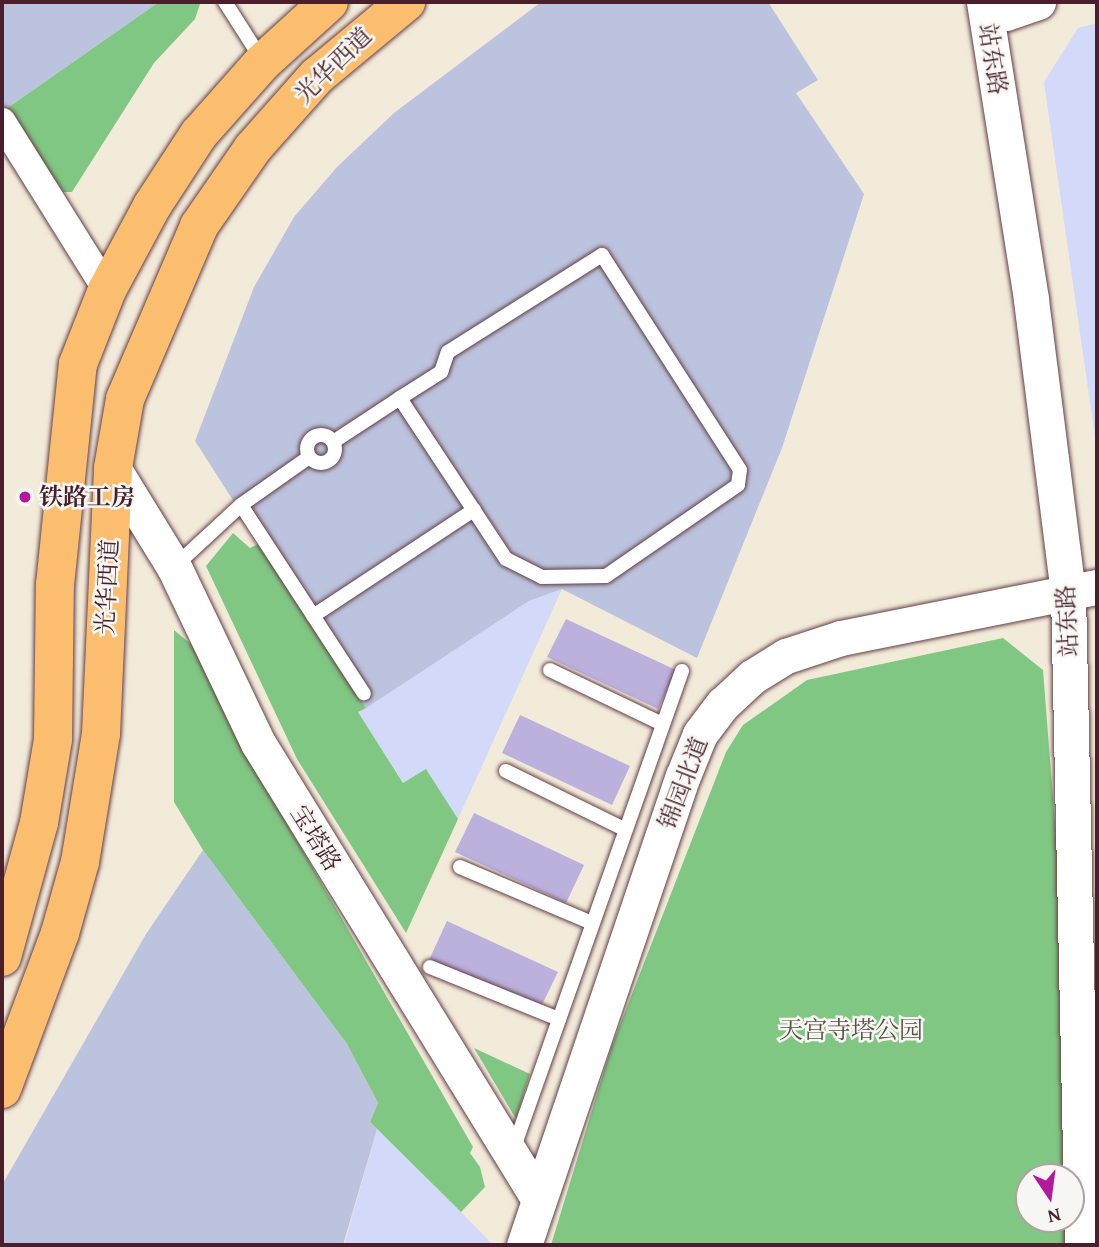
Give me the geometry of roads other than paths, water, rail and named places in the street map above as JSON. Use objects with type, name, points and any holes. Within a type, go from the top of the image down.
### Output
[{"type":"main road","name":"光华西道","points":[[2,957],[39,823],[54,739],[55,585],[78,364],[107,290],[152,206],[199,134],[263,61],[329,2]]},
{"type":"main road","name":"光华西道","points":[[2,1089],[60,933],[80,862],[101,734],[113,468],[125,399],[199,226],[253,148],[317,76],[406,2]]},
{"type":"street","points":[[994,6],[1038,2]]},
{"type":"street","name":"站东路","points":[[994,6],[1031,300],[1085,590],[1097,943]]},
{"type":"street","points":[[2,122],[10,149],[107,290]]},
{"type":"street","name":"宝塔路","points":[[113,468],[174,567],[258,743],[538,1198]]},
{"type":"street","name":"站东路","points":[[1082,1245],[1085,590]]},
{"type":"street","name":"锦园北道","points":[[524,1245],[683,776],[701,734],[723,704],[752,677],[786,656],[830,641],[1085,590]]},
{"type":"lane","points":[[225,2],[263,61]]},
{"type":"lane","points":[[333,442],[322,435],[313,437],[308,444],[309,457],[317,463],[330,460],[333,442],[400,398],[441,372],[448,352],[602,255],[740,470],[738,485],[606,576],[542,577],[506,559],[400,398]]},
{"type":"lane","points":[[174,567],[241,505],[309,457]]},
{"type":"lane","points":[[241,505],[363,694]]},
{"type":"lane","points":[[313,616],[474,510]]},
{"type":"lane","points":[[550,670],[662,724]]},
{"type":"lane","points":[[511,1155],[682,671]]},
{"type":"lane","points":[[506,771],[624,830]]},
{"type":"lane","points":[[460,867],[592,923]]},
{"type":"lane","points":[[430,967],[559,1019]]},
{"type":"place","name":"铁路工房","points":[[25,497]]},
{"type":"park label","name":"天宫寺塔公园","points":[[851,1030]]}]
